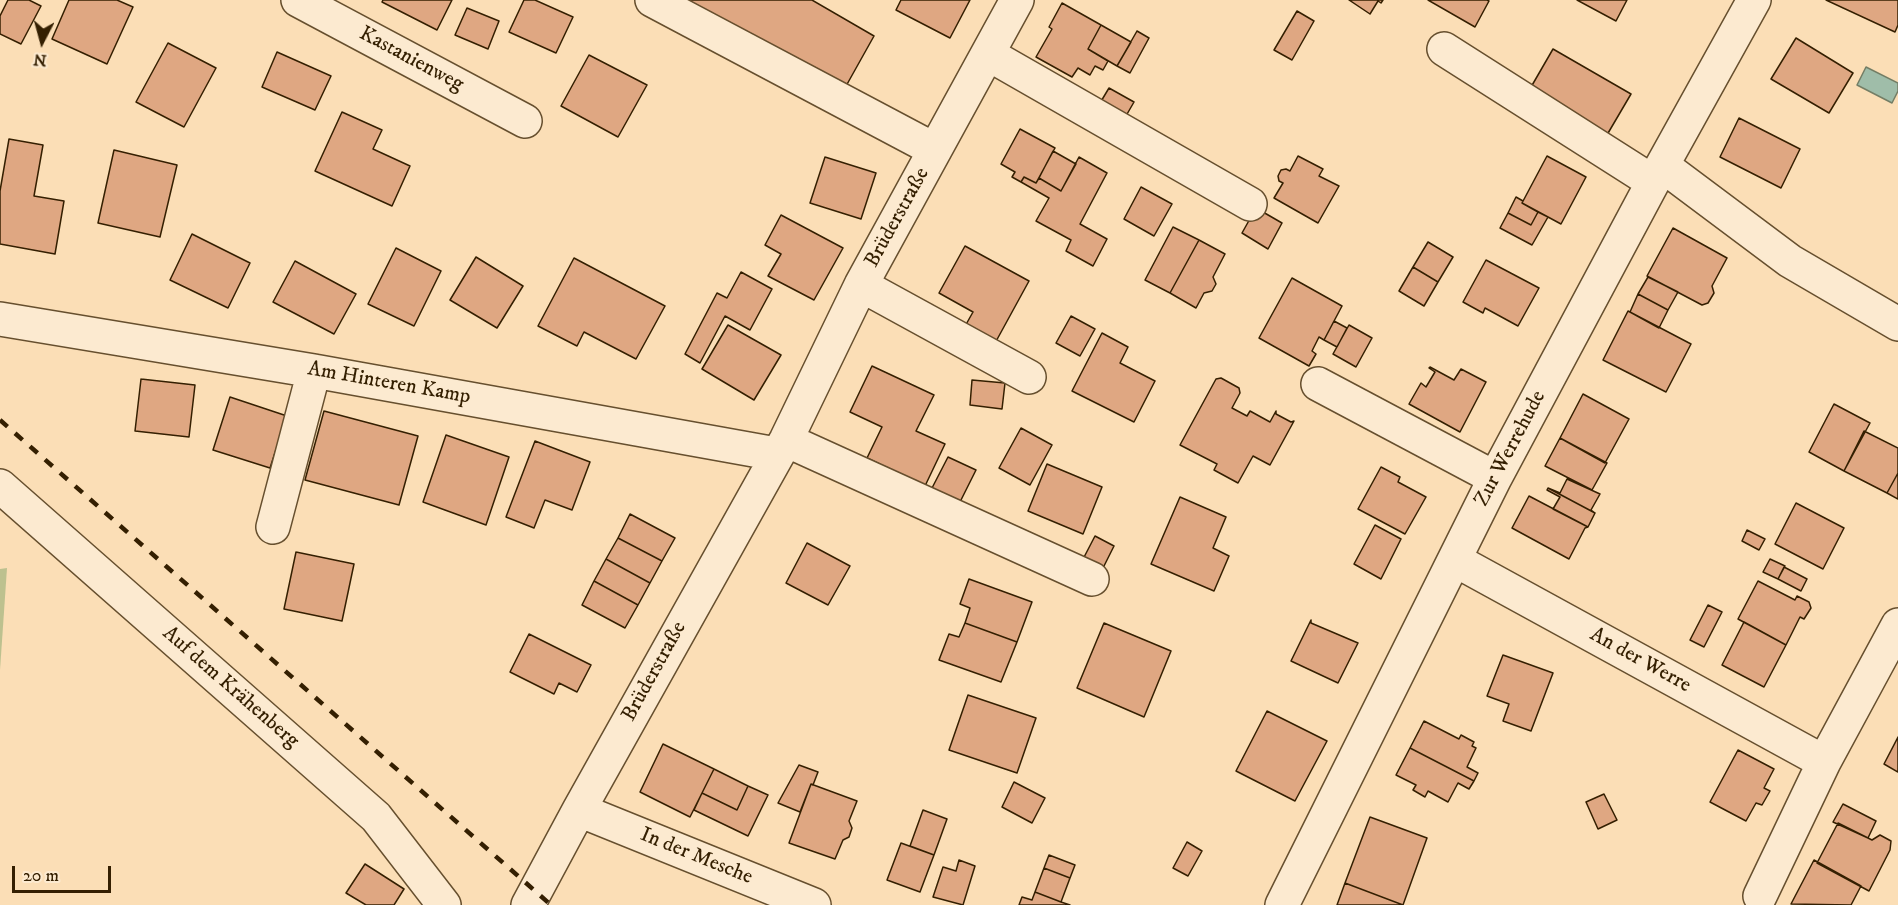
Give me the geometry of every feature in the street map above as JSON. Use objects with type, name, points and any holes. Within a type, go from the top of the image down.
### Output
[{"type":"street","name":"Kastanienweg","points":[[298,0],[525,121]]},
{"type":"street","points":[[652,0],[935,150]]},
{"type":"street","name":"Brüderstraße","points":[[528,905],[781,447],[861,285],[1017,0]]},
{"type":"street","name":"Zur Werrehude","points":[[1282,905],[1495,478],[1754,0]]},
{"type":"street","points":[[1444,49],[1658,174],[1790,261],[1898,324]]},
{"type":"street","points":[[988,54],[1250,204]]},
{"type":"street","points":[[861,285],[1029,376]]},
{"type":"street","name":"Am Hinteren Kamp","points":[[0,319],[781,447]]},
{"type":"street","points":[[273,527],[314,371]]},
{"type":"street","points":[[1318,384],[1495,478]]},
{"type":"street","points":[[781,447],[1092,579]]},
{"type":"street","name":"Auf dem Krähenberg","points":[[0,486],[376,817],[444,905]]},
{"type":"street","name":"An der Werre","points":[[1455,560],[1824,762]]},
{"type":"street","points":[[1760,896],[1824,762],[1898,625]]},
{"type":"street","name":"In der Mesche","points":[[579,810],[814,905]]},
{"type":"green space","points":[[7,568],[2,641],[0,670],[0,569]]},
{"type":"shaded area","points":[[1866,67],[1898,83],[1898,91],[1892,103],[1857,85]]},
{"type":"building","points":[[8,0],[29,0],[41,6],[21,44],[0,34],[0,16]]},
{"type":"building","points":[[69,0],[117,0],[133,7],[107,64],[52,39]]},
{"type":"building","points":[[383,0],[452,0],[437,30],[382,2]]},
{"type":"building","points":[[524,0],[535,0],[573,17],[556,53],[509,32]]},
{"type":"building","points":[[675,0],[812,0],[874,36],[841,95]]},
{"type":"building","points":[[901,0],[970,0],[950,38],[896,10]]},
{"type":"building","points":[[1349,0],[1383,0],[1381,3],[1378,1],[1370,14]]},
{"type":"building","points":[[1428,0],[1487,0],[1489,1],[1475,27]]},
{"type":"building","points":[[1577,0],[1627,0],[1616,21]]},
{"type":"building","points":[[1826,0],[1898,0],[1898,25],[1895,32]]},
{"type":"building","points":[[1062,3],[1101,25],[1088,49],[1108,61],[1103,70],[1095,66],[1090,75],[1078,68],[1072,77],[1036,57],[1052,29],[1049,27]]},
{"type":"building","points":[[467,8],[499,21],[488,49],[455,35]]},
{"type":"building","points":[[1297,11],[1314,21],[1292,60],[1274,50]]},
{"type":"building","points":[[1101,25],[1131,42],[1117,66],[1088,49]]},
{"type":"building","points":[[1137,31],[1149,38],[1130,73],[1117,66]]},
{"type":"building","points":[[1796,38],[1853,73],[1829,113],[1771,79]]},
{"type":"building","points":[[168,43],[216,68],[184,127],[136,102]]},
{"type":"building","points":[[1553,49],[1631,94],[1604,140],[1527,94]]},
{"type":"building","points":[[277,52],[331,76],[315,110],[262,87]]},
{"type":"building","points":[[589,55],[647,85],[618,137],[561,106]]},
{"type":"building","points":[[1109,88],[1134,102],[1119,128],[1094,113]]},
{"type":"building","points":[[342,112],[382,130],[373,149],[410,166],[392,206],[315,171]]},
{"type":"building","points":[[1739,118],[1800,149],[1781,188],[1720,157]]},
{"type":"building","points":[[1020,129],[1055,148],[1036,183],[1024,177],[1021,182],[1012,177],[1015,172],[1001,164]]},
{"type":"building","points":[[9,139],[43,145],[34,196],[64,201],[55,254],[0,244],[0,191]]},
{"type":"building","points":[[114,150],[177,165],[160,237],[98,223]]},
{"type":"building","points":[[1053,151],[1076,164],[1061,191],[1039,178]]},
{"type":"building","points":[[1298,156],[1323,169],[1319,176],[1339,186],[1318,223],[1274,198],[1283,183],[1279,181],[1278,176],[1281,170],[1290,171]]},
{"type":"building","points":[[1547,156],[1586,177],[1561,224],[1522,203]]},
{"type":"building","points":[[825,157],[876,173],[861,219],[810,203]]},
{"type":"building","points":[[1079,157],[1107,173],[1080,224],[1107,239],[1093,266],[1066,251],[1071,240],[1036,221],[1049,198],[1021,182],[1024,177],[1036,183],[1039,178],[1061,191]]},
{"type":"building","points":[[1141,187],[1172,204],[1154,236],[1124,219]]},
{"type":"building","points":[[1516,197],[1538,212],[1531,225],[1508,213]]},
{"type":"building","points":[[1256,208],[1282,223],[1268,249],[1242,233]]},
{"type":"building","points":[[1538,212],[1548,217],[1532,245],[1500,228],[1508,213],[1531,225]]},
{"type":"building","points":[[781,215],[843,248],[814,300],[768,276],[781,254],[765,245]]},
{"type":"building","points":[[1173,227],[1199,240],[1170,293],[1145,280]]},
{"type":"building","points":[[1673,228],[1727,258],[1712,286],[1714,293],[1708,303],[1702,305],[1647,276]]},
{"type":"building","points":[[192,234],[250,263],[228,308],[170,280]]},
{"type":"building","points":[[1199,240],[1225,254],[1213,277],[1216,284],[1212,291],[1204,293],[1196,308],[1170,293]]},
{"type":"building","points":[[1428,242],[1453,257],[1438,282],[1413,267]]},
{"type":"building","points":[[965,246],[1029,281],[994,345],[964,328],[973,312],[939,293]]},
{"type":"building","points":[[396,248],[441,271],[414,326],[368,304]]},
{"type":"building","points":[[476,257],[523,286],[497,328],[450,300]]},
{"type":"building","points":[[574,258],[665,306],[636,359],[584,332],[577,346],[538,326]]},
{"type":"building","points":[[1486,260],[1539,288],[1518,326],[1485,308],[1483,313],[1463,302]]},
{"type":"building","points":[[295,261],[356,294],[334,334],[273,302]]},
{"type":"building","points":[[1413,267],[1438,282],[1424,306],[1399,291]]},
{"type":"building","points":[[741,272],[772,289],[750,330],[725,316],[700,363],[685,354],[717,293],[727,298]]},
{"type":"building","points":[[1648,277],[1678,292],[1668,310],[1638,294]]},
{"type":"building","points":[[1292,278],[1342,306],[1324,340],[1319,337],[1312,351],[1316,354],[1309,366],[1259,338]]},
{"type":"building","points":[[1638,294],[1668,310],[1659,328],[1630,312]]},
{"type":"building","points":[[1628,311],[1691,344],[1666,392],[1603,360]]},
{"type":"building","points":[[1071,316],[1095,329],[1080,356],[1056,343]]},
{"type":"building","points":[[1334,321],[1347,328],[1337,347],[1324,340]]},
{"type":"building","points":[[728,325],[781,355],[754,400],[702,369]]},
{"type":"building","points":[[1349,325],[1372,338],[1356,367],[1333,354]]},
{"type":"building","points":[[1102,333],[1128,347],[1120,363],[1155,381],[1134,422],[1072,391]]},
{"type":"building","points":[[872,366],[934,395],[916,431],[945,444],[925,486],[867,458],[882,427],[850,412]]},
{"type":"building","points":[[1430,367],[1454,380],[1461,369],[1486,382],[1460,432],[1409,404],[1421,383],[1426,387],[1435,372]]},
{"type":"building","points":[[1221,378],[1239,388],[1240,393],[1232,408],[1247,416],[1250,411],[1270,422],[1276,411],[1276,414],[1291,422],[1294,421],[1270,465],[1253,456],[1238,483],[1214,470],[1217,464],[1180,445],[1216,379]]},
{"type":"building","points":[[141,379],[195,385],[189,437],[135,431]]},
{"type":"building","points":[[972,380],[1005,383],[1002,409],[970,405]]},
{"type":"building","points":[[1583,394],[1629,419],[1605,463],[1560,438]]},
{"type":"building","points":[[230,397],[287,416],[270,468],[213,450]]},
{"type":"building","points":[[1834,404],[1870,423],[1844,471],[1809,452]]},
{"type":"building","points":[[324,411],[418,436],[399,505],[305,480]]},
{"type":"building","points":[[1021,428],[1052,445],[1030,485],[999,468]]},
{"type":"building","points":[[1864,431],[1898,448],[1898,473],[1887,493],[1844,471]]},
{"type":"building","points":[[446,435],[509,457],[486,525],[423,502]]},
{"type":"building","points":[[1560,438],[1607,463],[1592,490],[1545,466]]},
{"type":"building","points":[[535,441],[590,462],[572,510],[545,500],[534,528],[506,517]]},
{"type":"building","points":[[948,457],[976,470],[960,502],[932,488]]},
{"type":"building","points":[[1047,464],[1102,487],[1083,534],[1028,511]]},
{"type":"building","points":[[1381,467],[1400,477],[1398,482],[1426,497],[1405,534],[1358,509]]},
{"type":"building","points":[[1898,473],[1898,499],[1887,493]]},
{"type":"building","points":[[1567,479],[1600,494],[1591,510],[1595,513],[1548,488],[1560,493]]},
{"type":"building","points":[[1548,488],[1595,513],[1588,527],[1553,509],[1560,497],[1547,490]]},
{"type":"building","points":[[1529,496],[1588,527],[1585,528],[1569,559],[1512,528]]},
{"type":"building","points":[[1180,497],[1226,517],[1213,548],[1229,556],[1214,591],[1151,564]]},
{"type":"building","points":[[1796,503],[1844,528],[1823,569],[1775,544]]},
{"type":"building","points":[[630,514],[675,538],[662,561],[618,538]]},
{"type":"building","points":[[1375,525],[1401,539],[1381,579],[1354,564]]},
{"type":"building","points":[[1747,530],[1765,539],[1759,550],[1742,541]]},
{"type":"building","points":[[1095,536],[1114,546],[1101,572],[1081,563]]},
{"type":"building","points":[[618,538],[662,561],[650,583],[606,559]]},
{"type":"building","points":[[807,543],[850,566],[828,605],[786,583]]},
{"type":"building","points":[[296,552],[354,564],[342,621],[284,609]]},
{"type":"building","points":[[606,559],[650,583],[638,605],[594,581]]},
{"type":"building","points":[[1770,559],[1785,566],[1778,579],[1763,572]]},
{"type":"building","points":[[1784,567],[1807,579],[1801,591],[1778,579]]},
{"type":"building","points":[[969,579],[1032,602],[1017,642],[965,623],[970,608],[960,604]]},
{"type":"building","points":[[594,581],[638,605],[625,628],[582,605]]},
{"type":"building","points":[[1758,581],[1795,600],[1797,596],[1809,602],[1811,608],[1804,619],[1800,617],[1786,645],[1738,619]]},
{"type":"building","points":[[1708,605],[1722,612],[1704,647],[1690,640]]},
{"type":"building","points":[[1311,620],[1311,623],[1358,643],[1338,683],[1291,661]]},
{"type":"building","points":[[1744,622],[1786,645],[1764,687],[1722,665]]},
{"type":"building","points":[[965,623],[1017,642],[1001,682],[939,660],[949,634],[959,637]]},
{"type":"building","points":[[1104,623],[1171,651],[1144,717],[1077,688]]},
{"type":"building","points":[[529,634],[591,665],[577,692],[559,683],[554,694],[510,672]]},
{"type":"building","points":[[1503,655],[1553,673],[1531,731],[1503,721],[1509,704],[1487,696]]},
{"type":"building","points":[[968,695],[1036,718],[1017,773],[949,750]]},
{"type":"building","points":[[1267,711],[1327,741],[1295,801],[1236,771]]},
{"type":"building","points":[[1424,721],[1459,739],[1461,735],[1474,742],[1472,746],[1476,748],[1467,767],[1478,773],[1474,781],[1410,748]]},
{"type":"building","points":[[1898,737],[1898,772],[1884,764]]},
{"type":"building","points":[[663,744],[714,769],[690,817],[640,792]]},
{"type":"building","points":[[1410,748],[1474,781],[1469,789],[1458,783],[1448,802],[1428,791],[1425,797],[1413,790],[1416,785],[1396,775]]},
{"type":"building","points":[[1738,750],[1774,769],[1764,788],[1770,791],[1762,805],[1756,803],[1746,821],[1710,802]]},
{"type":"building","points":[[799,765],[818,772],[800,812],[778,803]]},
{"type":"building","points":[[714,769],[748,786],[737,810],[702,793]]},
{"type":"building","points":[[1014,782],[1045,798],[1032,823],[1002,807]]},
{"type":"building","points":[[811,784],[857,801],[849,821],[852,828],[849,837],[843,840],[835,859],[789,843]]},
{"type":"building","points":[[748,786],[768,795],[748,836],[694,810],[702,793],[737,810]]},
{"type":"building","points":[[1604,794],[1617,820],[1598,829],[1586,802]]},
{"type":"building","points":[[1843,804],[1876,821],[1868,838],[1833,822]]},
{"type":"building","points":[[923,810],[947,819],[934,855],[910,846]]},
{"type":"building","points":[[1370,817],[1427,838],[1403,905],[1345,883]]},
{"type":"building","points":[[1838,823],[1872,840],[1880,835],[1891,841],[1890,850],[1869,891],[1817,863]]},
{"type":"building","points":[[1187,842],[1202,851],[1188,876],[1173,868]]},
{"type":"building","points":[[901,843],[934,855],[920,892],[887,880]]},
{"type":"building","points":[[1049,855],[1075,865],[1070,878],[1044,868]]},
{"type":"building","points":[[959,860],[975,866],[963,905],[933,897],[943,867],[956,871]]},
{"type":"building","points":[[1814,860],[1861,886],[1851,905],[1791,904]]},
{"type":"building","points":[[365,864],[404,889],[394,905],[366,905],[346,893]]},
{"type":"building","points":[[1044,868],[1070,878],[1061,902],[1035,892]]},
{"type":"building","points":[[1345,883],[1403,905],[1337,905]]},
{"type":"building","points":[[1035,892],[1070,905],[1019,905],[1022,897],[1032,900]]},
{"type":"railway","points":[[0,420],[551,905]]}]
